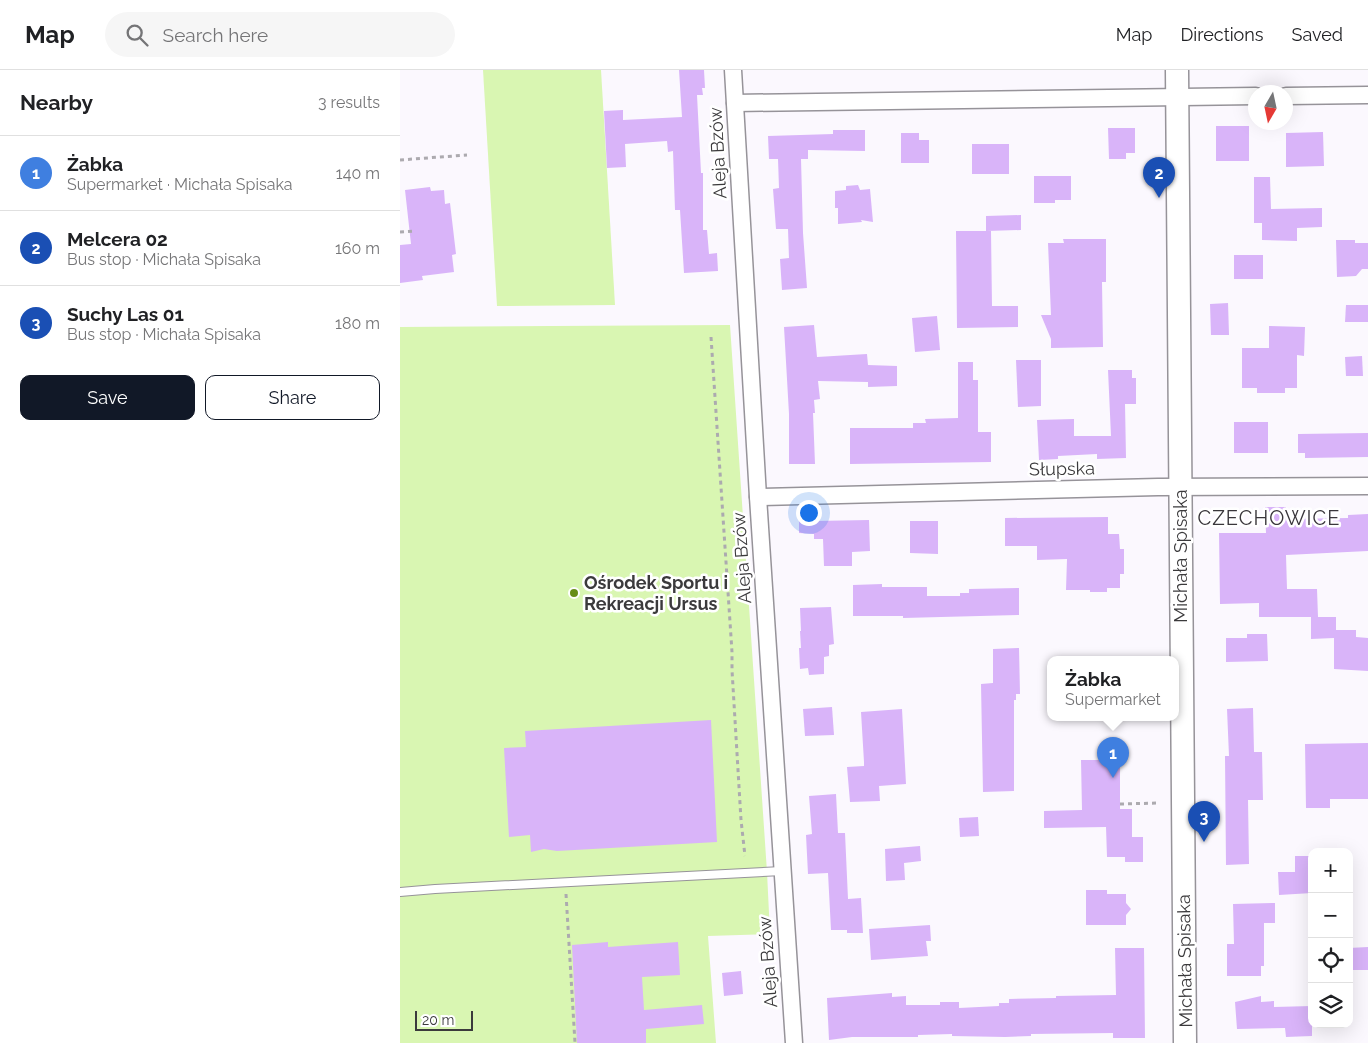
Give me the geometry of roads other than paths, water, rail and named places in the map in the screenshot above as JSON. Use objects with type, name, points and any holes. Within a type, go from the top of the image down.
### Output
[{"type":"street","name":"Aleja Bzów","points":[[733,70],[758,497],[794,1043]]},
{"type":"street","name":"Michała Spisaka","points":[[1178,70],[1186,1043]]},
{"type":"street","points":[[1293,96],[1368,95]]},
{"type":"street","points":[[735,103],[1248,96]]},
{"type":"street","name":"Słupska","points":[[758,497],[1181,486],[1368,486]]},
{"type":"lane","points":[[400,892],[782,872]]},
{"type":"place","name":"Melcera 02","points":[[1159,198]]},
{"type":"place","name":"Ośrodek Sportu i Rekreacji Ursus","points":[[574,593]]},
{"type":"place","name":"Żabka","points":[[1113,778]]},
{"type":"place","name":"Suchy Las 01","points":[[1204,842]]},
{"type":"district","name":"CZECHOWICE","points":[[1269,518]]}]
